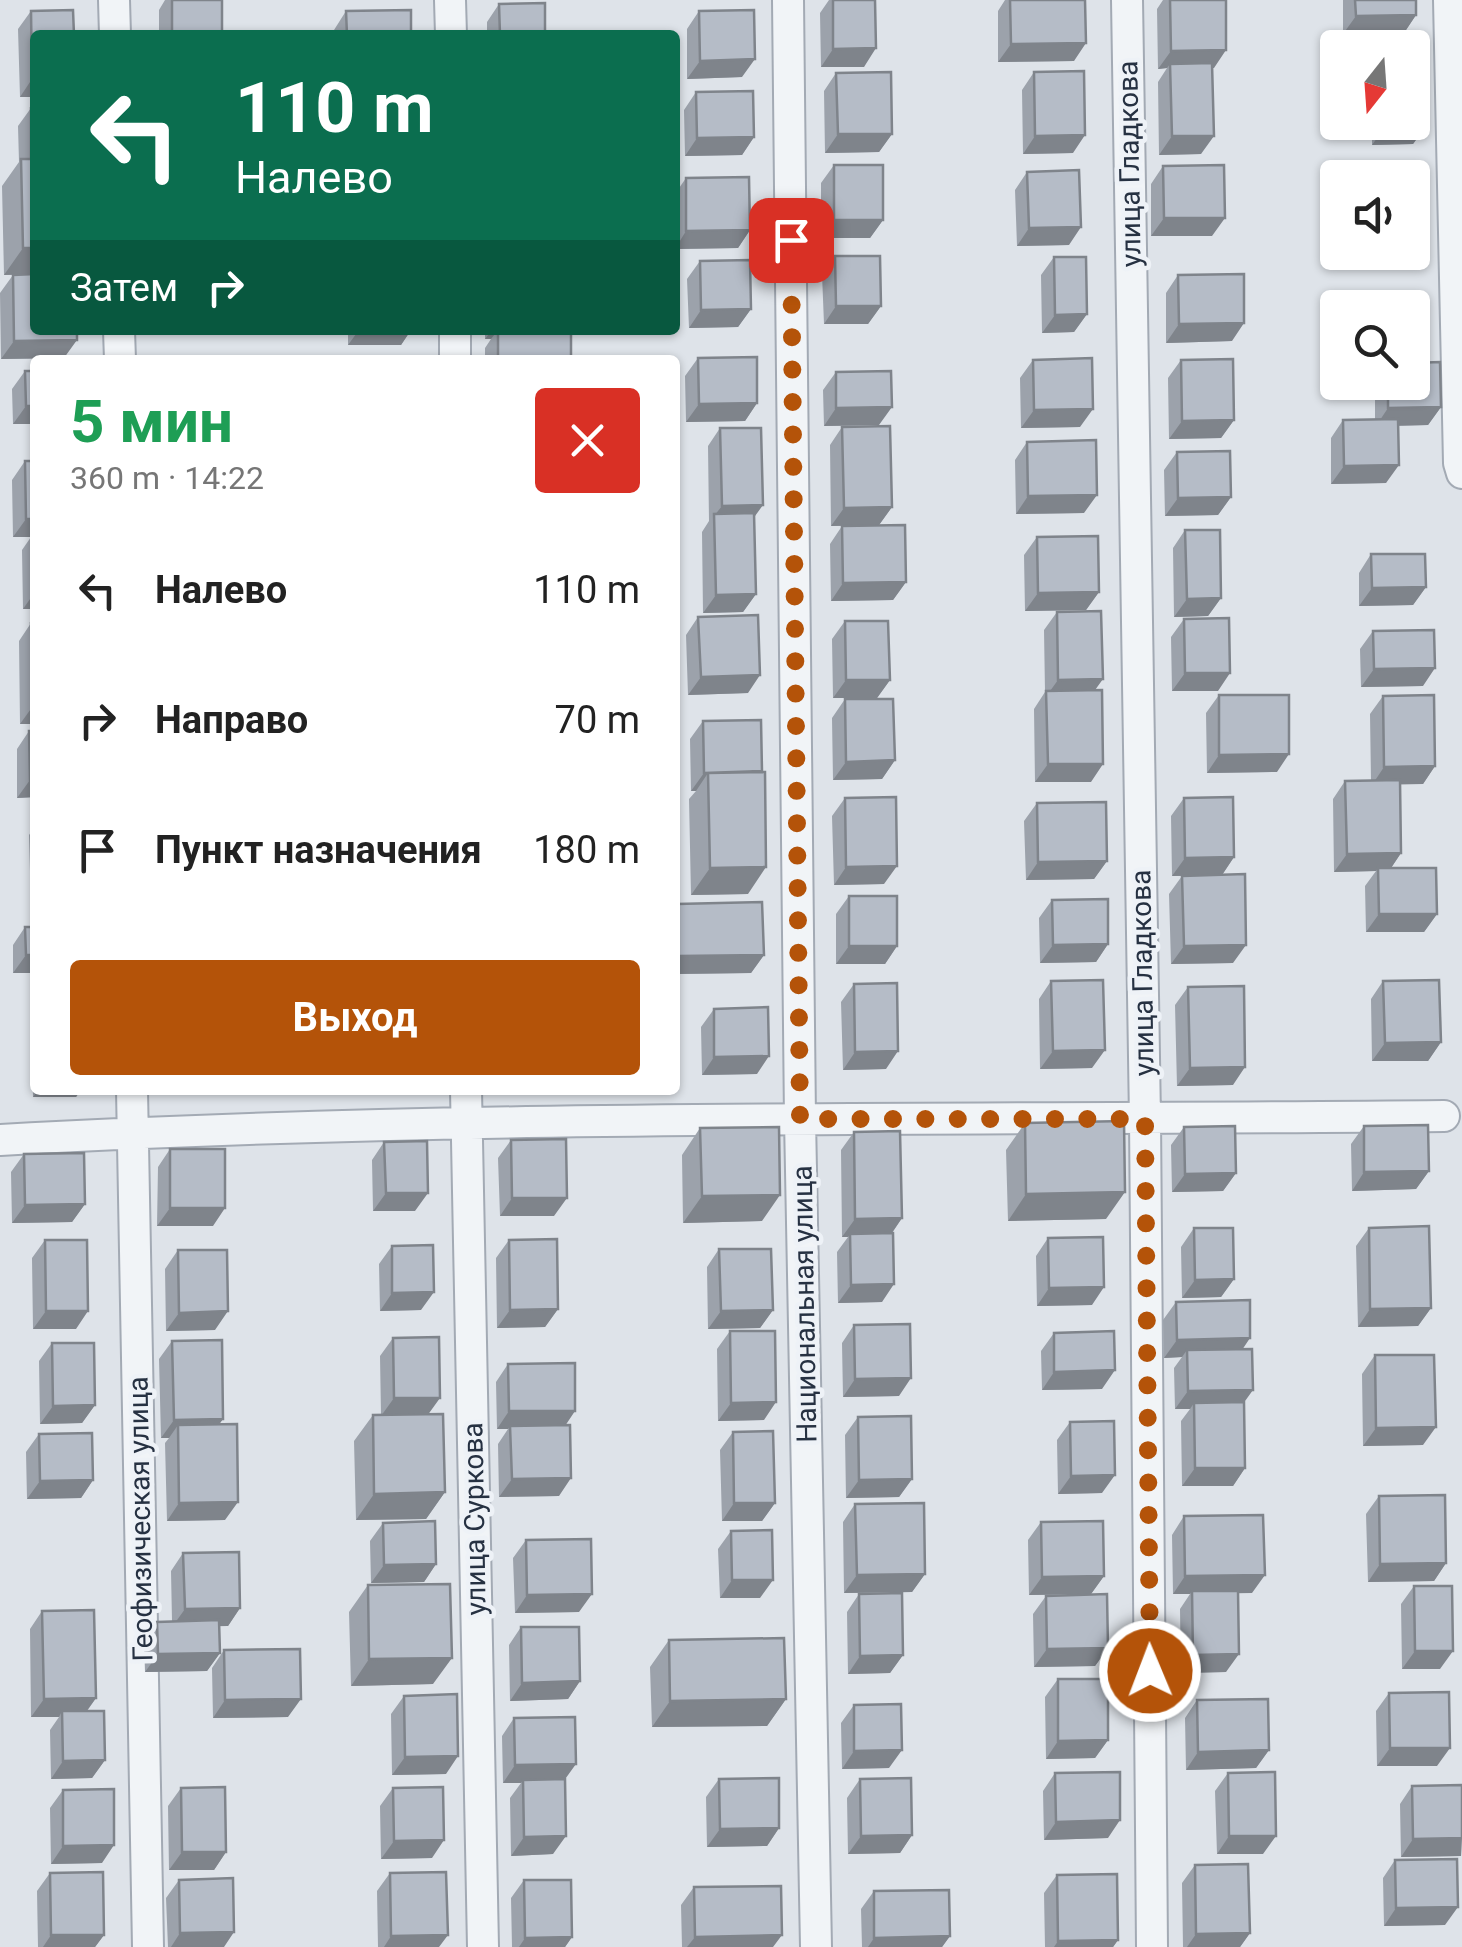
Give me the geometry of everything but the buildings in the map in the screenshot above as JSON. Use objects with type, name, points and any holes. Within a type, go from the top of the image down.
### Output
[{"type":"street","points":[[114,0],[114,30]]},
{"type":"street","points":[[450,0],[450,30]]},
{"type":"street","name":"Национальная улица","points":[[788,0],[800,1119],[816,1947]]},
{"type":"street","name":"улица Гладкова","points":[[1126,0],[1145,1119],[1152,1947]]},
{"type":"street","points":[[1449,0],[1462,472]]},
{"type":"street","name":"Геофизическая улица","points":[[132,1095],[148,1947]]},
{"type":"street","name":"улица Суркова","points":[[466,1095],[483,1947]]},
{"type":"street","points":[[0,1140],[133,1132],[466,1124],[1444,1116]]},
{"type":"route","points":[[791,240],[800,1119],[1145,1119],[1150,1671]]}]
